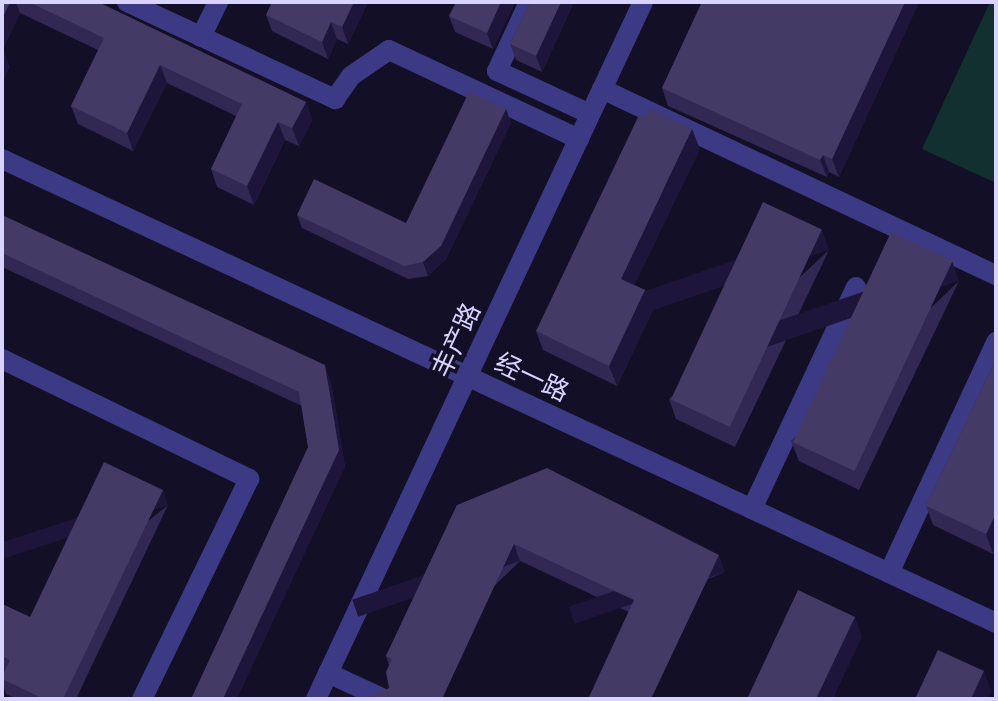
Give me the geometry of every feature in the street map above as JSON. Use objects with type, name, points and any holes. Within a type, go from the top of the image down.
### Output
[{"type":"street","points":[[127,2],[335,99],[351,76],[389,50],[579,139]]},
{"type":"street","points":[[201,37],[218,2]]},
{"type":"street","points":[[529,2],[497,71],[590,114]]},
{"type":"street","name":"丰产路","points":[[316,699],[643,2]]},
{"type":"street","points":[[602,89],[996,275]]},
{"type":"street","name":"经一路","points":[[2,159],[996,623]]},
{"type":"street","points":[[752,509],[856,287]]},
{"type":"street","points":[[889,573],[996,342]]},
{"type":"street","points":[[2,359],[249,479],[142,699]]},
{"type":"street","points":[[328,673],[384,699]]},
{"type":"green space","points":[[990,2],[996,2],[996,183],[922,149]]},
{"type":"building","points":[[2,2],[10,2],[2,19]]},
{"type":"building","points":[[29,2],[98,2],[306,102],[292,128],[278,122],[247,186],[211,169],[242,104],[160,65],[127,133],[71,106],[104,38]]},
{"type":"building","points":[[272,2],[354,2],[342,27],[331,22],[322,42],[266,15]]},
{"type":"building","points":[[456,2],[501,2],[487,33],[449,16]]},
{"type":"building","points":[[530,2],[561,2],[536,56],[510,44]]},
{"type":"building","points":[[702,2],[905,2],[832,159],[823,155],[820,160],[662,88]]},
{"type":"building","points":[[469,92],[506,109],[441,246],[423,262],[404,266],[297,215],[314,179],[406,223]]},
{"type":"building","points":[[650,109],[692,129],[621,279],[645,290],[609,366],[536,331],[639,115],[646,118]]},
{"type":"building","points":[[763,202],[822,229],[730,427],[671,400]]},
{"type":"building","points":[[2,215],[325,365],[339,450],[223,699],[191,699],[308,447],[299,392],[2,253]]},
{"type":"building","points":[[891,232],[953,261],[855,471],[793,442]]},
{"type":"building","points":[[996,359],[996,513],[986,534],[926,506]]},
{"type":"building","points":[[104,462],[163,490],[63,699],[44,699],[2,679],[10,660],[2,656],[2,604],[30,617]]},
{"type":"building","points":[[547,468],[719,555],[651,699],[588,699],[634,600],[514,544],[442,699],[373,699],[375,694],[389,688],[386,672],[392,659],[386,656],[457,505]]},
{"type":"building","points":[[798,590],[855,617],[816,699],[747,699]]},
{"type":"building","points":[[938,650],[984,671],[971,699],[915,699]]}]
